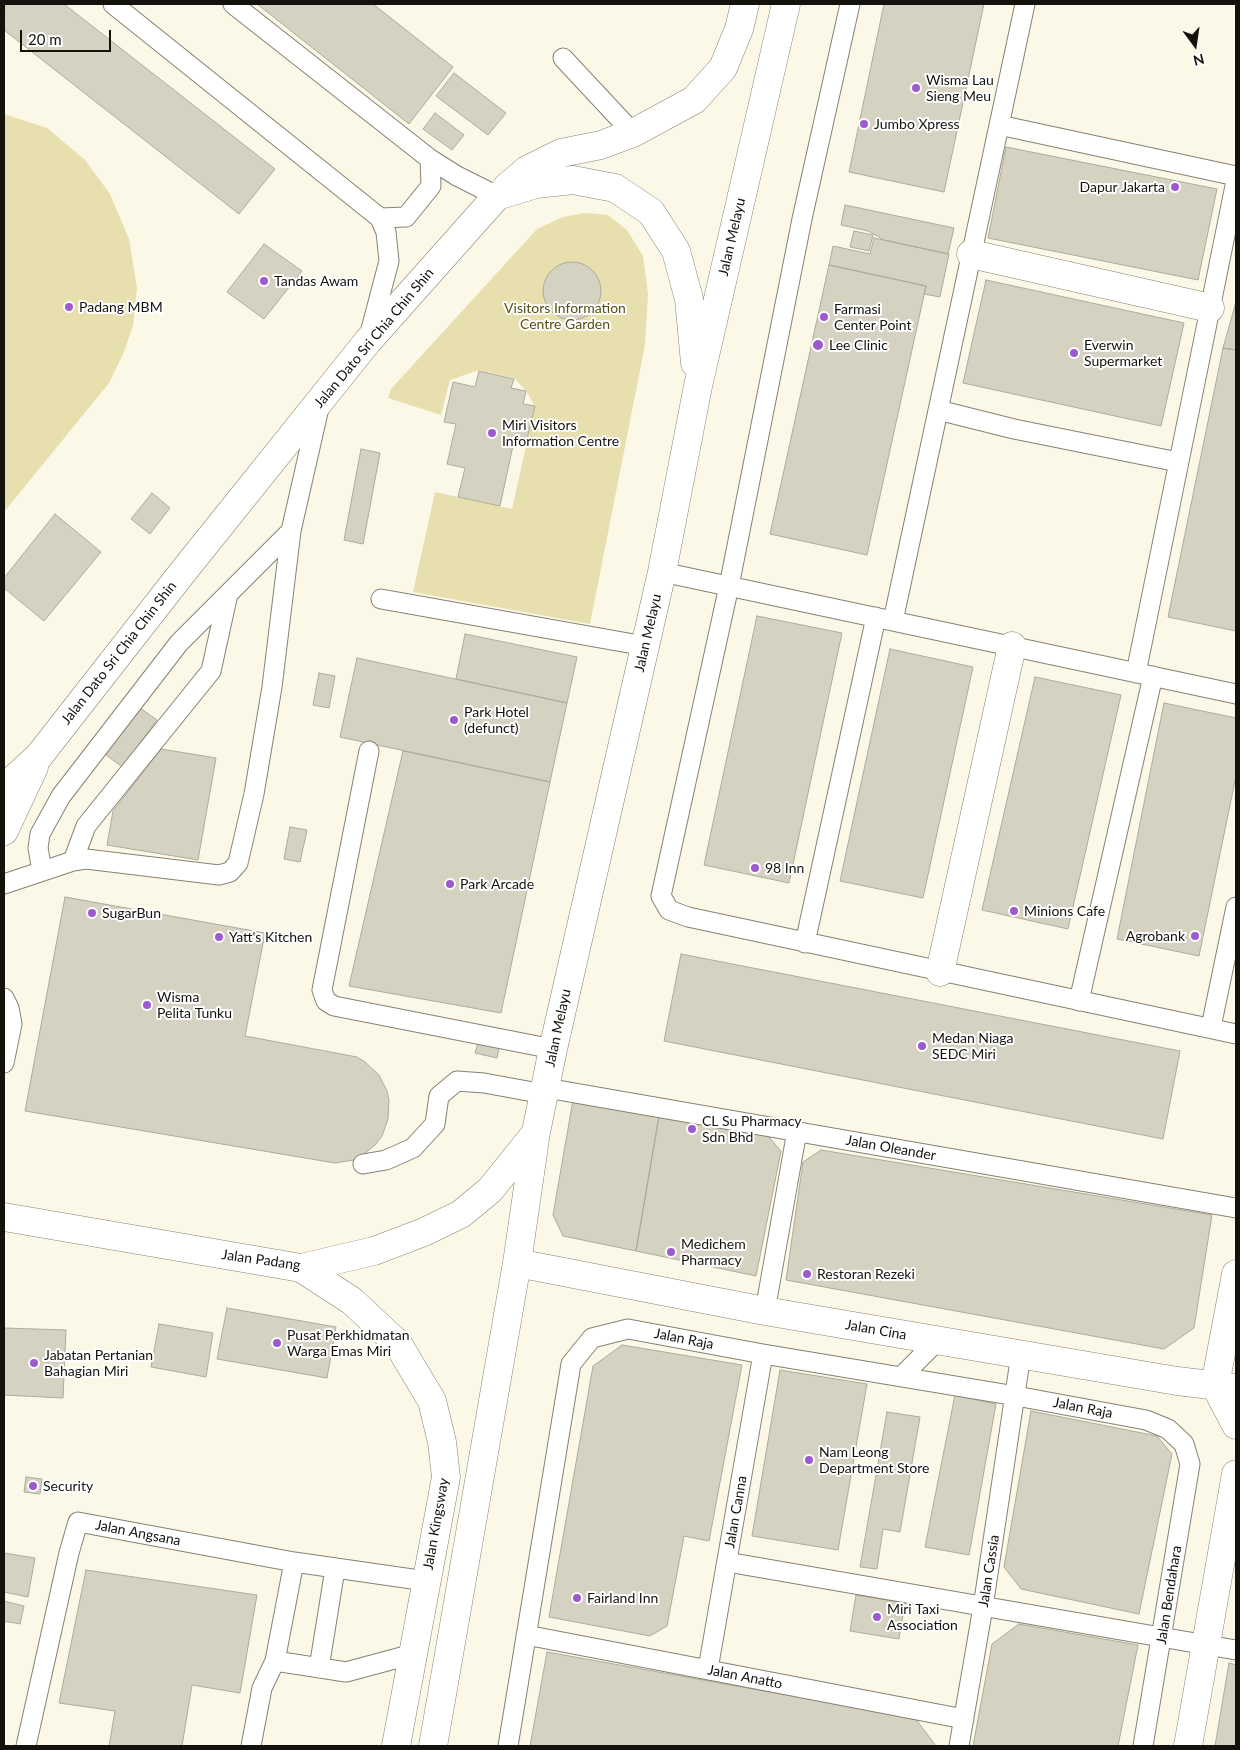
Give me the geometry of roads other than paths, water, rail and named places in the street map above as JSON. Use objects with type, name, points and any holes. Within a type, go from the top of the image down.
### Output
[{"type":"main road","points":[[496,196],[527,170],[561,153],[601,144],[633,134],[694,100],[724,68],[739,29],[744,4]]},
{"type":"main road","name":"Jalan Melayu","points":[[517,1263],[536,1132],[553,1049],[662,572],[698,386],[786,4]]},
{"type":"main road","points":[[496,196],[536,184],[573,180],[615,188],[651,212],[676,251],[689,299],[698,386]]},
{"type":"main road","name":"Jalan Dato Sri Chia Chin Shin","points":[[4,788],[39,756],[182,573],[368,341],[496,196]]},
{"type":"main road","points":[[971,254],[1210,308]]},
{"type":"main road","points":[[940,972],[1012,646]]},
{"type":"main road","name":"Jalan Dato Sri Chia Chin Shin","points":[[4,831],[39,756]]},
{"type":"main road","name":"Jalan Padang","points":[[4,1217],[301,1268],[374,1251],[424,1232],[461,1214],[490,1190],[536,1132]]},
{"type":"main road","points":[[4,1202],[35,1222]]},
{"type":"main road","points":[[432,1746],[517,1263]]},
{"type":"main road","name":"Jalan Cina","points":[[517,1263],[764,1311],[1177,1381],[1225,1387]]},
{"type":"main road","name":"Jalan Kingsway","points":[[301,1268],[352,1301],[398,1344],[432,1401],[442,1442],[446,1477],[396,1746]]},
{"type":"main road","points":[[1236,1274],[1225,1387],[1236,1424]]},
{"type":"main road","points":[[1188,1746],[1236,1474]]},
{"type":"lane","points":[[112,4],[380,218],[386,232],[389,261],[368,341]]},
{"type":"lane","points":[[233,4],[430,159],[457,176],[496,196]]},
{"type":"lane","points":[[850,4],[802,220],[729,586],[661,896],[669,910],[688,918],[1079,1002],[1211,1027],[1236,1034]]},
{"type":"lane","points":[[804,943],[938,410],[1025,4]]},
{"type":"lane","points":[[563,58],[633,134]]},
{"type":"lane","points":[[999,125],[1236,176]]},
{"type":"lane","points":[[380,218],[406,217],[431,186],[430,159]]},
{"type":"lane","points":[[1079,1002],[1144,675],[1178,462],[1236,181]]},
{"type":"lane","points":[[4,884],[72,861],[86,859],[219,875],[230,872],[238,863],[254,794],[272,687],[291,531],[320,401]]},
{"type":"lane","points":[[938,410],[1014,429],[1178,462]]},
{"type":"lane","points":[[42,871],[38,848],[40,834],[60,796],[179,643],[291,531]]},
{"type":"lane","points":[[662,572],[1236,694]]},
{"type":"lane","points":[[72,861],[86,826],[210,671],[228,594]]},
{"type":"lane","points":[[380,599],[645,646]]},
{"type":"lane","points":[[369,751],[322,990],[326,1001],[334,1006],[553,1049]]},
{"type":"lane","points":[[1211,1027],[1236,906]]},
{"type":"lane","points":[[4,998],[9,1008],[12,1024],[4,1063]]},
{"type":"lane","name":"Jalan Oleander","points":[[363,1164],[386,1160],[414,1148],[435,1124],[439,1096],[457,1081],[545,1091],[798,1131],[1236,1208]]},
{"type":"lane","points":[[764,1311],[798,1131]]},
{"type":"lane","name":"Jalan Raja","points":[[508,1746],[571,1364],[592,1338],[628,1328],[763,1354],[1016,1396],[1146,1420],[1168,1429],[1184,1444]]},
{"type":"lane","points":[[902,1376],[937,1341]]},
{"type":"lane","name":"Jalan Canna","points":[[708,1670],[763,1354]]},
{"type":"lane","name":"Jalan Cassia","points":[[959,1746],[983,1607],[1021,1354]]},
{"type":"lane","name":"Jalan Bendahara","points":[[1143,1746],[1190,1464],[1184,1444]]},
{"type":"lane","name":"Jalan Angsana","points":[[26,1746],[69,1553],[78,1522],[335,1569],[426,1581]]},
{"type":"lane","points":[[251,1746],[262,1688],[275,1661],[294,1562]]},
{"type":"lane","points":[[727,1562],[1236,1650]]},
{"type":"lane","points":[[318,1668],[335,1569]]},
{"type":"lane","name":"Jalan Anatto","points":[[526,1635],[964,1718]]},
{"type":"lane","points":[[275,1661],[346,1672],[413,1654]]},
{"type":"place","name":"Wisma Lau Sieng Meu","points":[[916,88]]},
{"type":"place","name":"Jumbo Xpress","points":[[864,124]]},
{"type":"place","name":"Dapur Jakarta","points":[[1175,187]]},
{"type":"place","name":"Tandas Awam","points":[[264,281]]},
{"type":"place","name":"Padang MBM","points":[[69,307]]},
{"type":"place","name":"Farmasi Center Point","points":[[824,317]]},
{"type":"place","name":"Lee Clinic","points":[[818,345]]},
{"type":"place","name":"Everwin Supermarket","points":[[1074,353]]},
{"type":"place","name":"Miri Visitors Information Centre","points":[[492,433]]},
{"type":"place","name":"Park Hotel (defunct)","points":[[454,720]]},
{"type":"place","name":"98 Inn","points":[[755,868]]},
{"type":"place","name":"Park Arcade","points":[[450,884]]},
{"type":"place","name":"Minions Cafe","points":[[1014,911]]},
{"type":"place","name":"SugarBun","points":[[92,913]]},
{"type":"place","name":"Agrobank","points":[[1195,936]]},
{"type":"place","name":"Yatt's Kitchen","points":[[219,937]]},
{"type":"place","name":"Wisma Pelita Tunku","points":[[147,1005]]},
{"type":"place","name":"Medan Niaga SEDC Miri","points":[[922,1046]]},
{"type":"place","name":"CL Su Pharmacy Sdn Bhd","points":[[692,1129]]},
{"type":"place","name":"Medichem Pharmacy","points":[[671,1252]]},
{"type":"place","name":"Restoran Rezeki","points":[[807,1274]]},
{"type":"place","name":"Pusat Perkhidmatan Warga Emas Miri","points":[[277,1343]]},
{"type":"place","name":"Jabatan Pertanian Bahagian Miri","points":[[34,1363]]},
{"type":"place","name":"Nam Leong Department Store","points":[[809,1460]]},
{"type":"place","name":"Security","points":[[33,1486]]},
{"type":"place","name":"Fairland Inn","points":[[577,1598]]},
{"type":"place","name":"Miri Taxi Association","points":[[877,1617]]},
{"type":"park label","name":"Visitors Information Centre Garden","points":[[565,316]]}]
